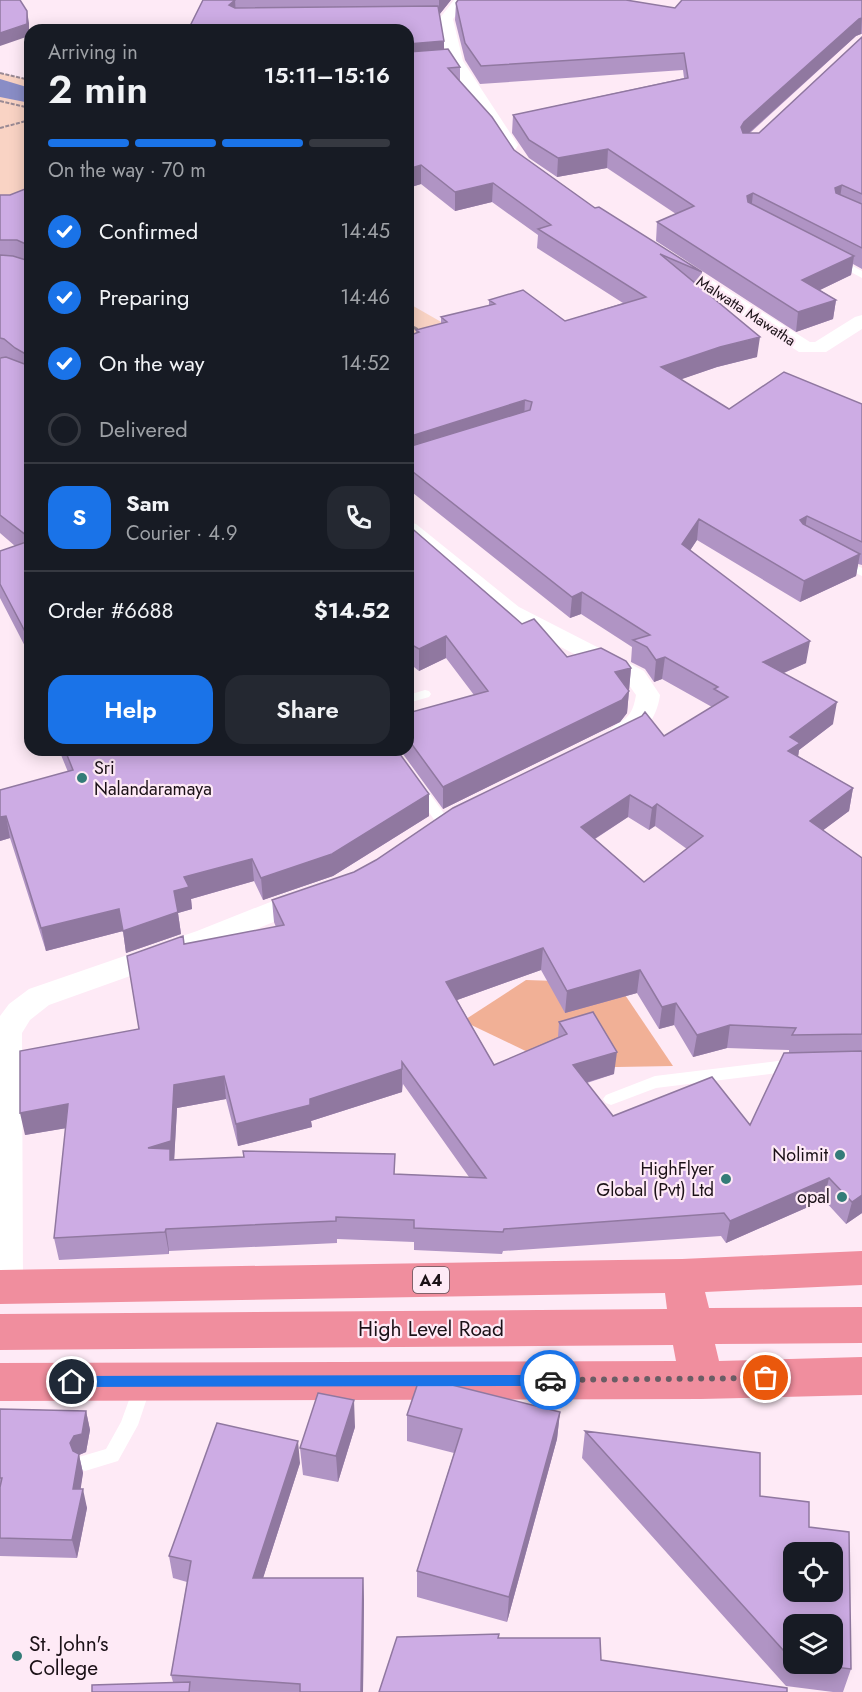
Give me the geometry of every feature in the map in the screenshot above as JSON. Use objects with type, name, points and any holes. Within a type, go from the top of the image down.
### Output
[{"type":"highway","name":"A4","points":[[3,1287],[682,1276],[862,1268]]},
{"type":"highway","points":[[682,1276],[701,1380]]},
{"type":"highway","name":"High Level Road","points":[[0,1332],[862,1325]]},
{"type":"highway","points":[[0,1382],[701,1380],[862,1376]]},
{"type":"street","points":[[462,0],[440,19],[449,61],[521,163]]},
{"type":"street","name":"Malwatta Mawatha","points":[[660,254],[806,348],[819,348],[862,321]]},
{"type":"street","points":[[414,535],[511,612],[635,676],[648,695],[647,711],[630,730],[599,746]]},
{"type":"street","points":[[3,1287],[7,1033],[20,1010],[39,997],[207,938],[268,911],[333,889]]},
{"type":"lane","points":[[832,259],[862,275]]},
{"type":"lane","points":[[833,558],[862,573]]},
{"type":"lane","points":[[414,697],[425,694]]},
{"type":"lane","points":[[410,777],[443,823]]},
{"type":"lane","points":[[611,1099],[655,1082],[806,1065]]},
{"type":"lane","points":[[85,1463],[112,1455],[129,1425],[144,1381]]},
{"type":"path","points":[[0,73],[24,79]]},
{"type":"path","points":[[0,101],[24,107]]},
{"type":"path","points":[[0,128],[24,122]]},
{"type":"path","points":[[414,327],[426,334]]},
{"type":"shaded area","points":[[0,73],[24,79],[24,205],[0,211]]},
{"type":"shaded area","points":[[414,306],[450,327],[414,338]]},
{"type":"shaded area","points":[[526,980],[617,983],[673,1066],[561,1068],[463,1021]]},
{"type":"water","points":[[0,79],[24,86],[24,102],[0,97]]},
{"type":"building","points":[[0,0],[20,0],[27,11],[27,24],[0,33]]},
{"type":"building","points":[[203,0],[235,0],[229,5],[235,8],[438,6],[444,41],[414,44],[414,24],[191,24]]},
{"type":"building","points":[[458,0],[626,0],[675,8],[682,0],[862,0],[862,18],[741,127],[743,133],[759,133],[862,37],[862,194],[842,185],[835,188],[836,193],[862,204],[862,248],[753,193],[747,196],[748,202],[854,256],[802,280],[836,300],[798,312],[657,222],[694,206],[608,149],[558,158],[529,140],[513,115],[688,78],[684,53],[481,66],[465,43],[456,3]]},
{"type":"building","points":[[448,49],[460,67],[448,68],[492,117],[514,150],[595,208],[599,207],[702,272],[660,254],[760,337],[720,347],[661,367],[729,409],[784,372],[862,404],[862,542],[807,516],[800,520],[803,524],[860,554],[804,581],[699,519],[682,544],[810,641],[763,662],[837,702],[790,737],[800,743],[788,751],[853,788],[810,821],[862,858],[862,1034],[792,1035],[796,1028],[730,1025],[697,1035],[676,1003],[662,1007],[640,970],[567,991],[543,948],[446,982],[494,1065],[567,1034],[559,1022],[593,1012],[617,1052],[573,1065],[613,1116],[712,1077],[750,1125],[784,1053],[862,1051],[862,1195],[852,1202],[829,1178],[730,1221],[724,1213],[504,1229],[503,1232],[414,1228],[414,1220],[336,1217],[336,1221],[166,1229],[165,1232],[54,1238],[68,1104],[20,1113],[20,1051],[139,1029],[127,956],[183,936],[184,944],[284,925],[272,900],[354,872],[376,860],[453,808],[642,716],[645,712],[664,736],[728,697],[714,689],[718,687],[665,657],[656,660],[647,647],[633,640],[650,635],[582,592],[572,597],[414,473],[414,445],[530,410],[532,402],[525,400],[414,435],[414,334],[419,332],[416,330],[447,322],[441,317],[495,304],[489,300],[523,290],[565,321],[646,297],[538,229],[551,225],[493,183],[455,192],[421,165],[414,167],[414,52]],"holes":[[[630,795],[652,808],[657,804],[703,836],[644,882],[581,827]],[[402,1062],[486,1178],[394,1174],[395,1154],[243,1151],[244,1157],[170,1160],[170,1149],[148,1148],[171,1141],[174,1085],[224,1076],[236,1124],[310,1105],[310,1099],[402,1069]]]},
{"type":"building","points":[[24,189],[24,243],[17,240],[0,240],[0,195],[10,195]]},
{"type":"building","points":[[0,255],[24,259],[24,353],[0,338]]},
{"type":"building","points":[[6,357],[24,364],[24,533],[0,515],[0,358]]},
{"type":"building","points":[[414,530],[522,624],[534,619],[567,657],[601,648],[626,661],[631,668],[615,672],[629,691],[622,700],[443,787],[414,747],[414,711],[488,691],[446,636],[419,649],[414,646]]},
{"type":"building","points":[[24,543],[24,630],[0,584],[0,551]]},
{"type":"building","points":[[67,756],[401,756],[429,794],[332,854],[261,878],[252,859],[184,877],[189,887],[174,891],[178,912],[123,931],[119,909],[41,928],[6,816],[0,817],[0,790],[73,770]]},
{"type":"building","points":[[420,1377],[560,1412],[509,1597],[417,1571],[462,1429],[407,1415]]},
{"type":"building","points":[[318,1393],[354,1400],[336,1456],[300,1448]]},
{"type":"building","points":[[0,1409],[86,1411],[82,1434],[74,1436],[70,1443],[73,1451],[79,1454],[73,1489],[83,1489],[72,1540],[0,1538],[2,1478],[0,1478]]},
{"type":"building","points":[[217,1423],[298,1441],[253,1578],[363,1578],[361,1692],[300,1692],[300,1684],[171,1675],[191,1561],[169,1556]]},
{"type":"building","points":[[585,1431],[760,1453],[760,1496],[809,1502],[809,1527],[849,1532],[851,1669],[843,1668],[843,1614],[783,1614],[783,1650]]},
{"type":"building","points":[[499,1634],[498,1638],[600,1638],[601,1660],[787,1688],[787,1692],[379,1692],[397,1637]]},
{"type":"building","points":[[190,1682],[189,1692],[92,1692],[92,1685]]},
{"type":"way so far","points":[[550,1380],[766,1378]]},
{"type":"place","name":"Sri Nalandaramaya","points":[[82,778]]},
{"type":"place","name":"Nolimit","points":[[840,1155]]},
{"type":"place","name":"HighFlyer Global (Pvt) Ltd","points":[[726,1179]]},
{"type":"place","name":"opal","points":[[842,1197]]},
{"type":"place","name":"St. John's College","points":[[17,1656]]},
{"type":"route","points":[[72,1382],[550,1380]]}]
